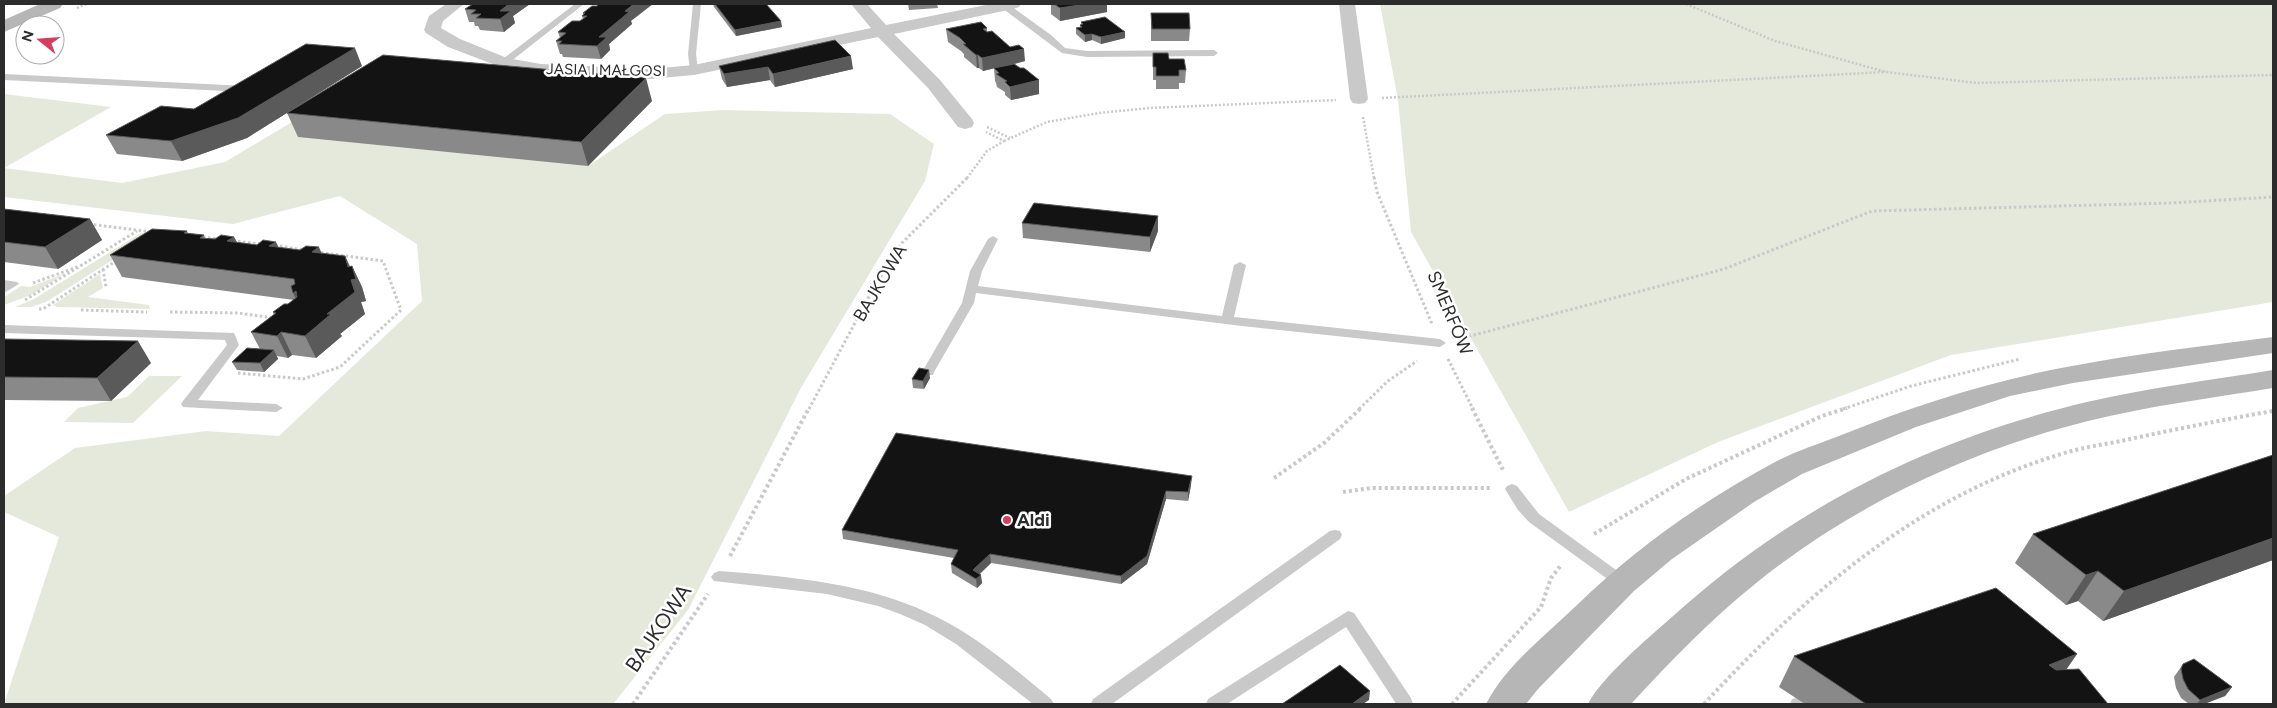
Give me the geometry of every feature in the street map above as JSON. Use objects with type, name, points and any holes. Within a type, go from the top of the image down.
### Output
[{"type":"main road","points":[[4,10],[18,4]]},
{"type":"main road","points":[[4,27],[54,4]]},
{"type":"main road","points":[[1505,704],[1525,678],[1622,582],[1660,550],[1743,494],[1799,464],[1906,420],[2004,389],[2073,374],[2273,345]]},
{"type":"main road","points":[[1607,704],[1681,628],[1764,558],[1834,512],[1886,485],[1980,443],[2060,418],[2112,406],[2273,379]]},
{"type":"street","name":"JASIA I MAŁGOSI","points":[[456,4],[435,19],[432,30],[454,43],[503,63],[541,69],[650,74],[694,70],[1009,5]]},
{"type":"street","points":[[859,4],[881,30],[934,84],[965,123]]},
{"type":"street","points":[[1347,4],[1359,99]]},
{"type":"lane","points":[[503,63],[580,4]]},
{"type":"lane","points":[[694,70],[692,54],[698,4]]},
{"type":"lane","points":[[1009,5],[1062,50],[1087,54],[1214,54]]},
{"type":"lane","points":[[4,77],[246,89]]},
{"type":"lane","points":[[928,372],[957,324],[972,289],[976,271],[993,239]]},
{"type":"lane","points":[[1227,320],[1240,265]]},
{"type":"lane","points":[[972,289],[1440,344]]},
{"type":"lane","points":[[5,331],[230,336],[233,345],[188,404],[276,408]]},
{"type":"lane","points":[[1512,488],[1523,506],[1534,518],[1622,582]]},
{"type":"lane","points":[[1099,704],[1334,535]]},
{"type":"lane","points":[[719,577],[810,585],[870,597],[903,609],[931,621],[964,640],[1002,667],[1045,704]]},
{"type":"lane","points":[[1214,704],[1348,617],[1405,703],[1403,704]]},
{"type":"path","points":[[1686,4],[1775,41],[1886,72],[1977,83],[2273,75]]},
{"type":"path","name":"BAJKOWA","points":[[633,704],[719,577],[873,289],[897,250],[962,185],[987,151],[1004,141],[1047,122],[1099,113],[1150,108],[1886,72]]},
{"type":"path","name":"SMERFÓW","points":[[1359,99],[1377,192],[1440,344],[1478,424],[1512,488]]},
{"type":"path","points":[[965,123],[1004,141]]},
{"type":"path","points":[[1274,478],[1324,442],[1388,381],[1440,344],[1724,269],[1872,211],[2171,203],[2273,197]]},
{"type":"path","points":[[80,223],[156,232]]},
{"type":"path","points":[[22,301],[86,264],[138,230]]},
{"type":"path","points":[[193,236],[221,239]]},
{"type":"path","points":[[230,240],[306,250]]},
{"type":"path","points":[[239,366],[232,373],[303,379],[340,367],[401,310],[383,261],[316,251]]},
{"type":"path","points":[[42,309],[118,260]]},
{"type":"path","points":[[7,286],[35,283],[86,264]]},
{"type":"path","points":[[103,269],[106,287]]},
{"type":"path","points":[[35,309],[52,309]]},
{"type":"path","points":[[71,310],[147,312]]},
{"type":"path","points":[[170,312],[238,313],[277,318]]},
{"type":"path","points":[[1704,704],[1737,667],[1836,574],[1891,534],[1966,489],[2054,456],[2148,435],[2273,411]]},
{"type":"path","points":[[1343,492],[1371,488],[1420,486],[1512,488]]},
{"type":"path","points":[[1452,704],[1541,607],[1551,578],[1576,547]]},
{"type":"shaded area","points":[[1380,4],[2273,4],[2273,302],[1951,355],[1718,442],[1569,512],[1411,232],[1398,100]]},
{"type":"shaded area","points":[[374,73],[588,166],[665,114],[724,110],[890,114],[934,144],[925,181],[802,386],[688,610],[614,703],[4,704],[59,537],[4,512],[4,496],[75,448],[206,431],[279,436],[422,301],[417,244],[340,196],[233,224],[4,197],[4,168],[122,183],[225,162]]},
{"type":"shaded area","points":[[4,94],[111,107],[4,168]]},
{"type":"shaded area","points":[[141,233],[170,236],[138,244],[46,302],[31,307],[15,307],[34,299]]},
{"type":"shaded area","points":[[66,273],[31,295],[4,305],[4,297],[21,286],[30,287]]},
{"type":"shaded area","points":[[100,274],[103,288],[88,297],[149,305],[150,309],[57,307],[53,305]]},
{"type":"shaded area","points":[[149,376],[182,376],[133,423],[64,422],[78,408],[127,397]]},
{"type":"building","points":[[473,4],[509,4],[500,11],[511,11],[500,19],[476,18],[481,14],[471,14],[476,10],[465,9]]},
{"type":"building","points":[[599,4],[634,4],[625,11],[629,12],[599,37],[607,37],[597,46],[559,44],[562,41],[556,41],[566,33],[558,32],[572,21],[580,21],[587,16],[582,16],[585,13],[583,13],[592,6]]},
{"type":"building","points":[[715,4],[766,4],[781,21],[735,30]]},
{"type":"building","points":[[1054,4],[1086,4],[1060,8]]},
{"type":"building","points":[[1151,13],[1189,13],[1190,29],[1152,29]]},
{"type":"building","points":[[1105,17],[1125,32],[1101,37],[1092,34],[1085,35],[1076,28],[1082,27],[1080,25],[1083,24],[1081,22]]},
{"type":"building","points":[[981,22],[987,28],[983,29],[987,32],[992,31],[1010,47],[1019,45],[1024,49],[982,58],[963,44],[966,44],[960,38],[946,29]]},
{"type":"building","points":[[835,40],[851,56],[773,74],[768,67],[724,74],[719,66]]},
{"type":"building","points":[[306,44],[355,48],[238,118],[171,141],[106,135],[161,106],[194,109]]},
{"type":"building","points":[[1153,53],[1168,53],[1169,59],[1184,59],[1186,70],[1179,70],[1179,76],[1156,76],[1156,67],[1153,67]]},
{"type":"building","points":[[383,55],[646,78],[581,142],[287,113]]},
{"type":"building","points":[[1014,64],[1024,68],[1039,80],[1010,87],[1005,82],[1007,81],[996,74],[999,73],[994,68]]},
{"type":"building","points":[[1034,203],[1158,216],[1150,237],[1022,223]]},
{"type":"building","points":[[4,209],[90,219],[45,247],[4,242]]},
{"type":"building","points":[[152,229],[187,231],[184,233],[204,235],[200,238],[215,239],[221,235],[234,237],[227,241],[257,245],[263,240],[276,242],[269,246],[300,250],[306,246],[319,247],[312,252],[345,256],[348,267],[352,266],[356,279],[351,280],[355,292],[327,314],[331,314],[305,336],[281,332],[277,336],[251,332],[276,313],[273,312],[297,297],[296,291],[293,293],[291,286],[295,284],[294,279],[110,255]]},
{"type":"building","points":[[4,339],[138,341],[97,378],[4,377]]},
{"type":"building","points":[[247,348],[274,350],[260,363],[232,362]]},
{"type":"building","points":[[919,368],[929,370],[923,381],[912,379]]},
{"type":"building","name":"Aldi","points":[[896,433],[1192,476],[1188,492],[1166,491],[1147,556],[1121,576],[990,554],[973,570],[981,575],[976,579],[951,564],[958,550],[842,530]]},
{"type":"building","points":[[2273,455],[2273,538],[2124,591],[2098,571],[2086,575],[2033,534]]},
{"type":"building","points":[[1996,588],[2077,654],[2049,665],[2056,670],[2079,669],[2108,704],[1866,704],[1794,656]]},
{"type":"building","points":[[2194,659],[2232,687],[2200,700],[2188,689],[2181,669],[2183,664]]},
{"type":"building","points":[[1340,665],[1370,691],[1352,704],[1282,704]]},
{"type":"place","name":"Aldi","points":[[1007,520]]}]
